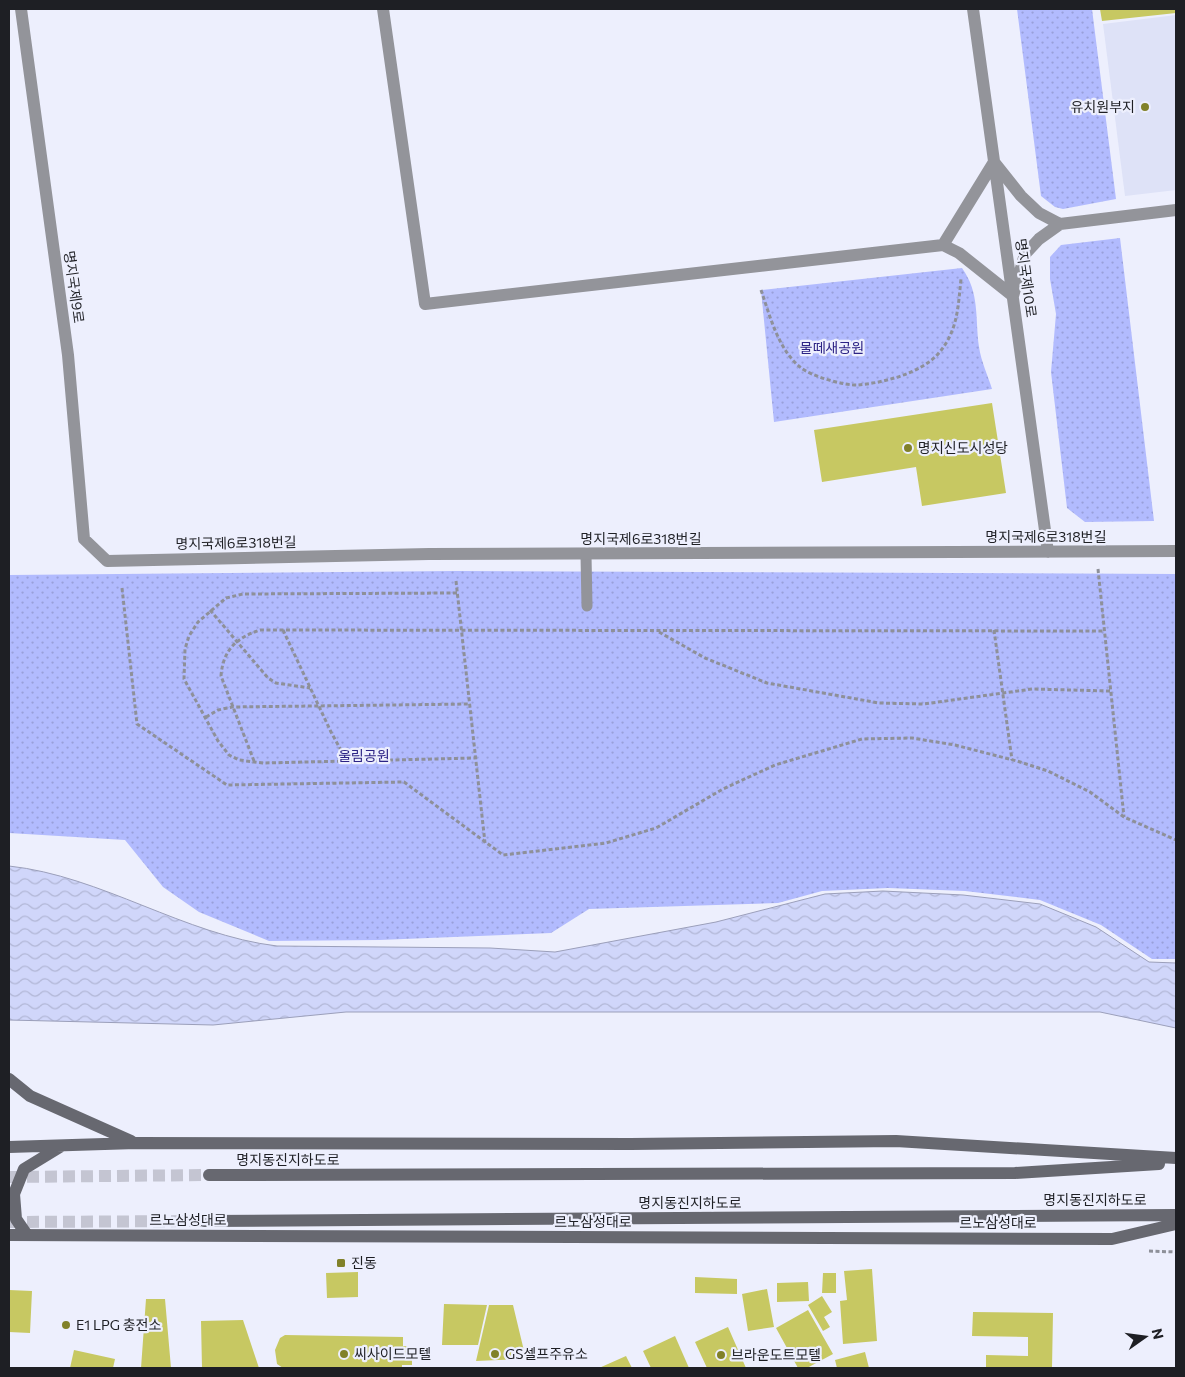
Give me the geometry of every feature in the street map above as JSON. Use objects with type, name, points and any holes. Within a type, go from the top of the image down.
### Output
[{"type":"main road","points":[[9,1079],[30,1096],[136,1143]]},
{"type":"main road","points":[[9,1147],[136,1143],[630,1144],[896,1141],[1176,1158]]},
{"type":"main road","points":[[27,1235],[16,1218],[14,1194],[24,1168],[62,1146]]},
{"type":"main road","name":"명지동진지하도로","points":[[209,1175],[1015,1173],[1176,1163]]},
{"type":"main road","name":"명지동진지하도로","points":[[204,1221],[1176,1215]]},
{"type":"main road","name":"르노삼성대로","points":[[9,1235],[1112,1239],[1176,1224]]},
{"type":"street","name":"명지국제9로","points":[[21,9],[68,354],[84,539],[107,561]]},
{"type":"street","points":[[383,9],[425,304],[944,245],[959,253],[1013,296],[1025,254],[1038,239],[1060,224],[1176,210]]},
{"type":"street","name":"명지국제10로","points":[[973,9],[1048,552]]},
{"type":"street","points":[[944,245],[994,162],[1021,196],[1039,213],[1060,224]]},
{"type":"street","name":"명지국제6로318번길","points":[[107,561],[429,554],[1176,551]]},
{"type":"lane","points":[[586,554],[587,606]]},
{"type":"path","points":[[761,290],[774,329],[798,366],[808,374],[856,385],[897,377],[922,366],[938,354],[957,322],[961,277]]},
{"type":"path","points":[[1097,563],[1124,817]]},
{"type":"path","points":[[456,581],[485,843]]},
{"type":"path","points":[[122,588],[137,724],[227,785],[404,782],[502,856],[606,843],[656,828],[723,789],[775,765],[862,739],[912,738],[955,746],[1048,771],[1090,792],[1124,817],[1176,840]]},
{"type":"path","points":[[457,593],[243,594],[226,598],[210,610],[189,636],[183,665],[184,679],[218,741],[230,755],[239,760],[347,761],[476,758]]},
{"type":"path","points":[[210,610],[268,678],[276,684],[310,688]]},
{"type":"path","points":[[254,761],[221,676],[222,664],[228,649],[246,635],[260,630],[659,632],[1104,631]]},
{"type":"path","points":[[283,630],[347,761]]},
{"type":"path","points":[[994,630],[1012,760]]},
{"type":"path","points":[[659,632],[705,658],[767,683],[880,703],[924,704],[1032,689],[1110,690]]},
{"type":"path","points":[[206,717],[218,710],[232,707],[470,704]]},
{"type":"shaded area","name":"유치원부지","points":[[1176,15],[1176,190],[1125,196],[1103,24]]},
{"type":"green space","points":[[1017,9],[1092,9],[1116,199],[1063,209],[1055,207],[1041,196]]},
{"type":"green space","points":[[1120,238],[1154,521],[1085,522],[1067,508],[1051,372],[1056,314],[1050,279],[1050,257],[1061,245]]},
{"type":"green space","name":"물떼새공원","points":[[962,268],[972,287],[976,306],[980,352],[992,389],[774,422],[761,290]]},
{"type":"green space","name":"울림공원","points":[[457,571],[1176,574],[1176,959],[1152,959],[1101,925],[1040,900],[965,891],[888,888],[822,891],[778,903],[589,909],[551,933],[379,940],[269,941],[199,912],[163,887],[125,840],[9,833],[9,575]]},
{"type":"water","points":[[9,866],[77,881],[209,930],[243,940],[277,946],[490,948],[555,952],[716,922],[825,894],[883,891],[963,895],[1040,904],[1096,927],[1149,962],[1176,963],[1176,1028],[1100,1012],[346,1012],[213,1025],[9,1020]]},
{"type":"building","points":[[1100,9],[1176,9],[1176,13],[1102,21]]},
{"type":"building","name":"명지신도시성당","points":[[992,403],[1006,493],[922,506],[916,467],[822,482],[814,430]]},
{"type":"building","points":[[872,1269],[877,1341],[843,1344],[840,1301],[847,1300],[844,1271]]},
{"type":"building","points":[[358,1272],[358,1297],[327,1298],[326,1273]]},
{"type":"building","points":[[823,1273],[836,1273],[836,1293],[822,1293]]},
{"type":"building","points":[[695,1277],[737,1279],[737,1294],[695,1293]]},
{"type":"building","points":[[808,1282],[809,1301],[777,1302],[777,1283]]},
{"type":"building","points":[[767,1289],[774,1327],[748,1331],[742,1294]]},
{"type":"building","points":[[9,1290],[32,1291],[30,1333],[9,1332]]},
{"type":"building","points":[[822,1296],[832,1312],[824,1317],[830,1327],[823,1331],[808,1305]]},
{"type":"building","points":[[146,1299],[165,1299],[171,1368],[141,1368]]},
{"type":"building","points":[[444,1304],[487,1305],[478,1345],[442,1345]]},
{"type":"building","points":[[489,1305],[513,1305],[525,1355],[523,1359],[476,1361]]},
{"type":"building","points":[[808,1310],[833,1354],[807,1368],[798,1368],[776,1328]]},
{"type":"building","points":[[973,1312],[1053,1313],[1052,1368],[986,1368],[986,1355],[1028,1356],[1028,1337],[972,1336]]},
{"type":"building","points":[[243,1320],[259,1368],[202,1368],[201,1321]]},
{"type":"building","name":"브라운도트모텔","points":[[728,1327],[746,1368],[707,1368],[695,1342]]},
{"type":"building","name":"씨사이드모텔","points":[[285,1335],[403,1337],[403,1346],[412,1346],[412,1365],[402,1365],[402,1368],[283,1368],[277,1364],[275,1350],[280,1338]]},
{"type":"building","points":[[675,1336],[689,1368],[651,1368],[643,1351]]},
{"type":"building","points":[[74,1350],[115,1359],[113,1368],[70,1368]]},
{"type":"building","points":[[865,1352],[869,1368],[837,1368],[835,1360]]},
{"type":"building","points":[[626,1356],[632,1368],[599,1368]]},
{"type":"tunnel","points":[[9,1177],[209,1175]]},
{"type":"tunnel","points":[[9,1222],[204,1221]]},
{"type":"place","name":"유치원부지","points":[[1145,107]]},
{"type":"place","name":"명지신도시성당","points":[[908,448]]},
{"type":"place","name":"진동","points":[[341,1263]]},
{"type":"place","name":"E1 LPG 충전소","points":[[66,1325]]},
{"type":"place","name":"씨사이드모텔","points":[[344,1354]]},
{"type":"place","name":"GS셀프주유소","points":[[495,1354]]},
{"type":"place","name":"브라운도트모텔","points":[[721,1355]]}]
